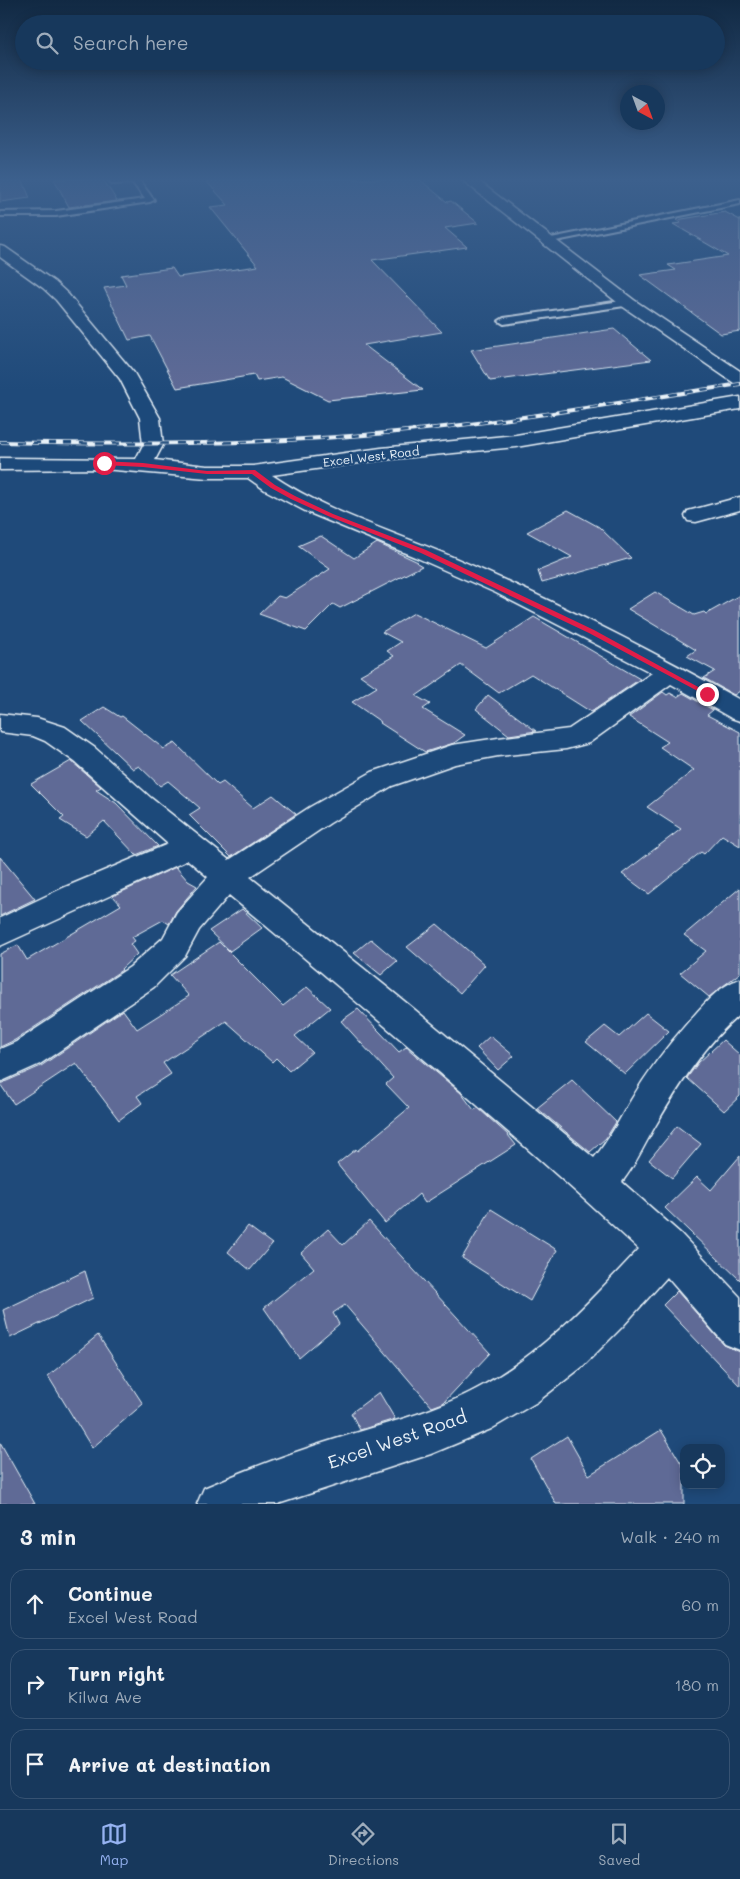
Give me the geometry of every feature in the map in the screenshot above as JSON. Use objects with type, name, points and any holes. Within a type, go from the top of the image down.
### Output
[{"type":"street","points":[[557,249],[628,303],[740,379]]},
{"type":"street","points":[[0,250],[49,285],[128,377],[150,418],[153,445],[143,465]]},
{"type":"street","name":"Excel West Road","points":[[0,464],[104,463],[207,472],[253,472],[381,454],[516,441],[740,404]]},
{"type":"street","points":[[253,472],[273,487],[293,498],[330,515],[423,552],[592,632],[740,712]]},
{"type":"street","points":[[696,516],[740,503]]},
{"type":"street","points":[[0,1066],[28,1053],[142,977],[174,947],[188,921],[228,876],[320,815],[382,779],[452,755],[498,747],[566,740],[579,736],[670,673]]},
{"type":"street","points":[[0,723],[37,727],[55,734],[85,755],[141,805],[397,1015],[596,1185],[667,1248],[698,1280],[740,1329]]},
{"type":"street","points":[[0,932],[74,897],[192,846]]},
{"type":"street","points":[[596,1185],[620,1155],[644,1111],[679,1058],[718,1012],[740,993]]},
{"type":"street","name":"Excel West Road","points":[[220,1504],[313,1469],[430,1432],[496,1402],[530,1381],[576,1345],[667,1248]]},
{"type":"lane","points":[[504,321],[628,303]]},
{"type":"building","points":[[244,249],[451,249],[372,260],[442,332],[364,345],[423,390],[328,400],[282,377],[257,381],[254,375],[177,388],[150,336],[129,340],[104,288],[126,285],[121,275],[172,268],[178,277],[258,266]]},
{"type":"building","points":[[716,249],[740,249],[740,331],[721,334],[640,275],[676,270],[668,265],[728,256]]},
{"type":"building","points":[[614,329],[651,360],[490,381],[471,350]]},
{"type":"building","points":[[568,510],[599,527],[631,558],[542,583],[538,571],[572,557],[527,532]]},
{"type":"building","points":[[321,536],[354,558],[377,543],[418,562],[422,566],[340,608],[333,604],[306,631],[259,614],[278,596],[285,598],[330,569],[298,546]]},
{"type":"building","points":[[655,592],[694,615],[704,612],[706,614],[740,595],[740,691],[734,695],[704,678],[715,671],[687,656],[696,650],[628,609]]},
{"type":"building","points":[[414,613],[486,648],[534,617],[640,679],[591,712],[531,674],[499,693],[461,665],[416,696],[430,704],[423,709],[465,735],[454,743],[425,752],[380,723],[352,702],[377,687],[360,675],[394,656],[387,651],[401,642],[382,632]]},
{"type":"building","points":[[663,692],[677,697],[683,693],[713,710],[707,715],[740,732],[740,846],[722,835],[704,854],[701,852],[649,894],[622,874],[681,829],[647,807],[694,770],[660,747],[668,742],[629,717]]},
{"type":"building","points":[[488,695],[536,731],[509,735],[476,709]]},
{"type":"building","points":[[104,707],[120,717],[122,716],[164,749],[175,743],[218,785],[223,782],[253,808],[273,795],[296,814],[231,857],[189,815],[200,808],[168,781],[160,786],[139,766],[133,769],[82,721]]},
{"type":"building","points":[[71,761],[101,787],[96,790],[116,803],[158,846],[136,855],[104,821],[86,836],[60,820],[64,817],[31,784]]},
{"type":"building","points":[[0,857],[35,899],[0,916]]},
{"type":"building","points":[[176,867],[188,881],[197,886],[176,911],[169,924],[163,920],[132,937],[135,941],[130,944],[137,954],[122,970],[15,1040],[0,1047],[0,954],[18,945],[27,960],[121,905],[113,896]]},
{"type":"building","points":[[740,888],[740,973],[709,997],[680,973],[706,951],[684,935]]},
{"type":"building","points":[[242,909],[262,928],[230,951],[209,931]]},
{"type":"building","points":[[437,924],[485,965],[460,993],[407,947]]},
{"type":"building","points":[[371,939],[397,961],[381,975],[354,953]]},
{"type":"building","points":[[219,942],[283,1006],[307,987],[330,1008],[295,1036],[312,1052],[289,1071],[276,1058],[272,1062],[226,1021],[163,1063],[171,1074],[137,1096],[142,1103],[119,1120],[76,1063],[14,1104],[0,1084],[41,1066],[123,1010],[137,1029],[189,996],[170,975]]},
{"type":"building","points":[[358,1009],[399,1052],[406,1047],[461,1093],[474,1110],[478,1108],[508,1135],[516,1145],[425,1203],[419,1194],[385,1223],[337,1164],[356,1149],[357,1151],[409,1108],[386,1084],[393,1078],[341,1021]]},
{"type":"building","points":[[646,1013],[669,1031],[625,1074],[586,1042],[605,1026],[619,1037]]},
{"type":"building","points":[[490,1036],[514,1056],[498,1070],[477,1048]]},
{"type":"building","points":[[723,1040],[740,1055],[740,1096],[724,1111],[687,1078],[698,1063]]},
{"type":"building","points":[[572,1080],[616,1122],[606,1138],[590,1152],[537,1108]]},
{"type":"building","points":[[677,1126],[701,1144],[672,1178],[649,1160]]},
{"type":"building","points":[[740,1156],[740,1280],[665,1208],[697,1177],[711,1190]]},
{"type":"building","points":[[491,1209],[557,1250],[530,1301],[462,1258]]},
{"type":"building","points":[[369,1221],[490,1353],[443,1403],[432,1407],[345,1305],[333,1313],[339,1324],[299,1358],[264,1308],[314,1268],[301,1253],[328,1229],[343,1245]]},
{"type":"building","points":[[248,1226],[272,1244],[250,1270],[228,1252]]},
{"type":"building","points":[[85,1271],[93,1298],[10,1338],[3,1310]]},
{"type":"building","points":[[677,1291],[724,1345],[740,1352],[740,1386],[663,1305]]},
{"type":"building","points":[[98,1335],[143,1404],[92,1448],[48,1376]]},
{"type":"building","points":[[379,1392],[395,1419],[360,1430],[351,1413]]},
{"type":"building","points":[[661,1430],[680,1461],[680,1489],[684,1489],[684,1504],[556,1504],[531,1459],[567,1436],[589,1475]]},
{"type":"building","points":[[0,1442],[35,1504],[0,1504]]},
{"type":"railway","points":[[0,442],[204,443],[356,436],[574,410],[740,384]]},
{"type":"route","points":[[104,463],[232,474],[253,472],[273,487],[293,498],[330,515],[423,552],[518,596],[592,632],[707,694]]}]
